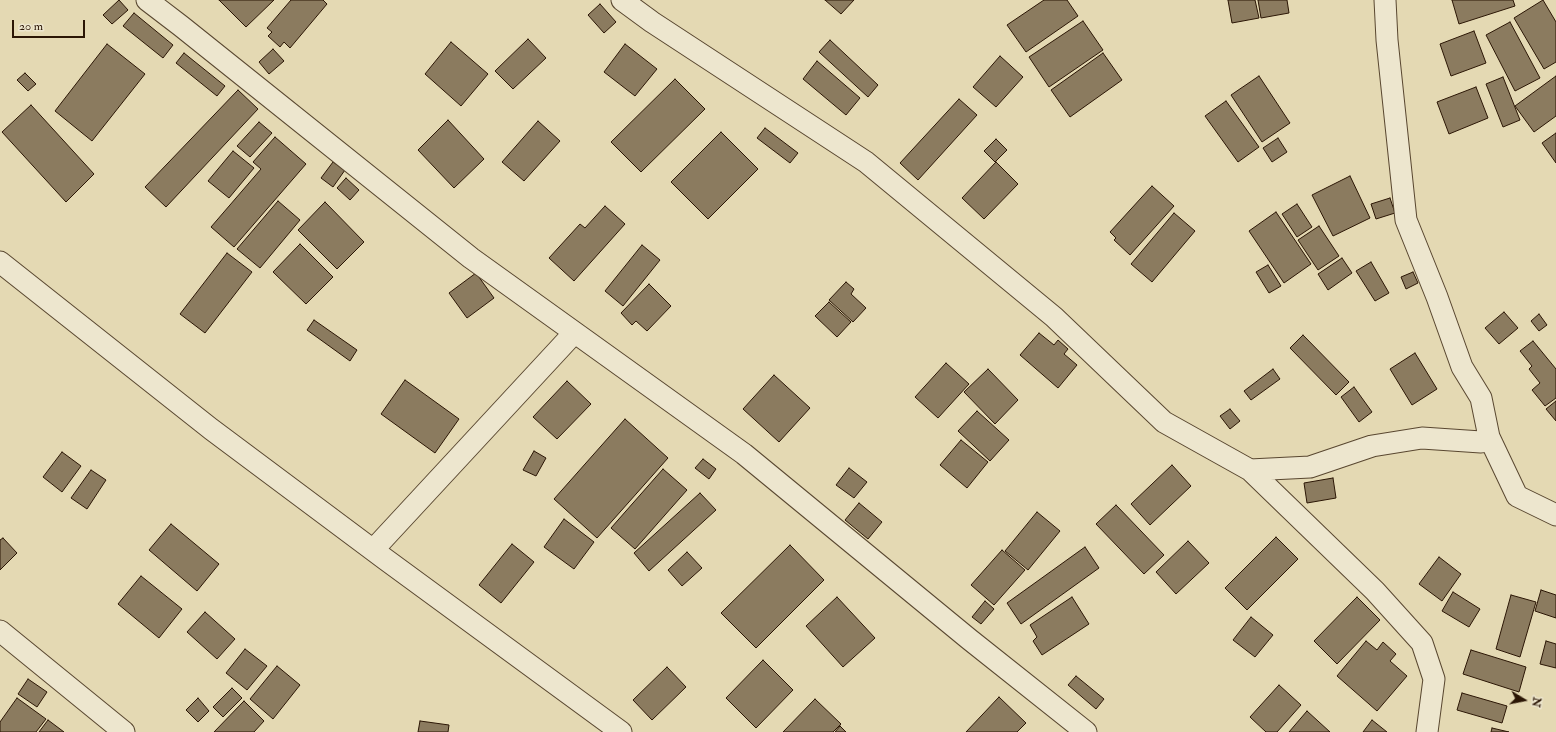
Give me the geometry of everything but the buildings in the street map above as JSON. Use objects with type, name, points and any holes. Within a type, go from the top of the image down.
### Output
[{"type":"street","points":[[146,0],[181,26],[471,258],[744,454],[969,639],[1086,732]]},
{"type":"street","points":[[622,0],[652,22],[866,162],[1054,317],[1164,422],[1250,470],[1375,591],[1422,643],[1434,679],[1427,732]]},
{"type":"street","points":[[1385,0],[1387,40],[1406,220],[1437,296],[1462,367],[1481,398],[1488,437],[1517,496],[1556,515]]},
{"type":"street","points":[[0,262],[211,430],[621,732]]},
{"type":"street","points":[[373,550],[574,333]]},
{"type":"street","points":[[1250,470],[1310,467],[1372,446],[1422,438],[1481,442],[1488,437]]},
{"type":"street","points":[[0,631],[124,732]]}]
